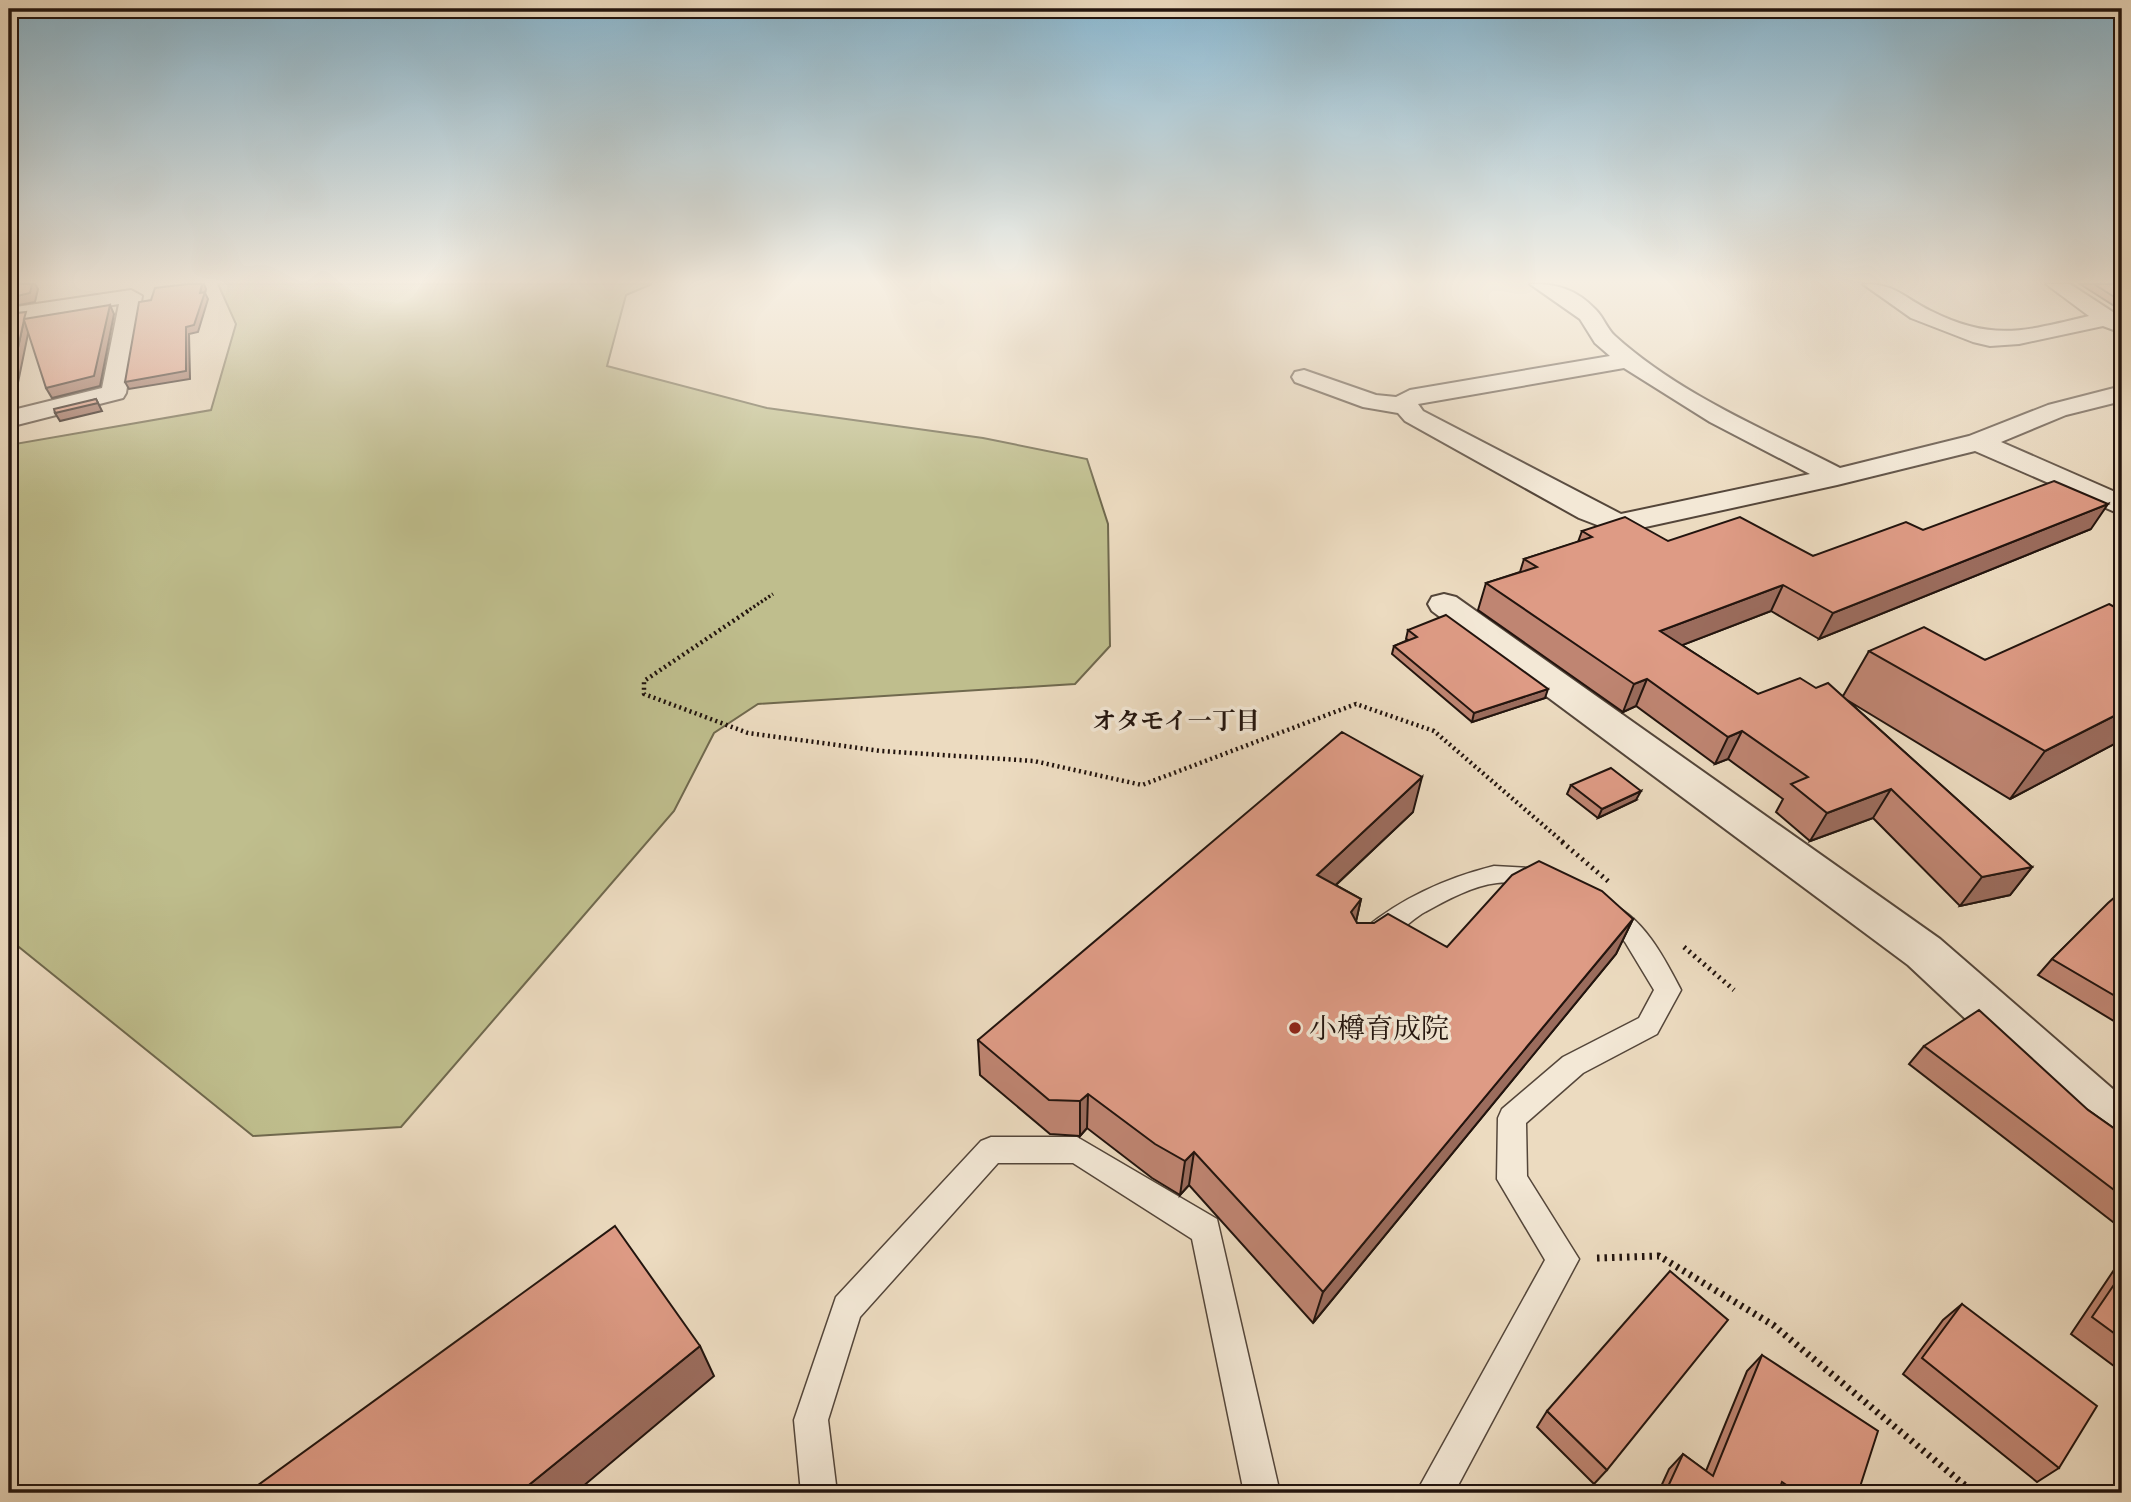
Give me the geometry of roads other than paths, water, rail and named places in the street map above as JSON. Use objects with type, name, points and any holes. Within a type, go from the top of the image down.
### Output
[{"type":"street","points":[[9,419],[114,393],[121,354]]},
{"type":"street","points":[[1622,354],[1719,417],[1837,477]]},
{"type":"street","points":[[1629,360],[1410,398],[1404,404],[1414,416],[1589,512],[1618,524],[1837,477],[1978,442],[2057,410],[2122,393]]},
{"type":"street","points":[[1304,377],[1372,402],[1406,406]]},
{"type":"street","points":[[1978,442],[2122,506]]},
{"type":"street","points":[[1444,604],[1924,952],[2096,1108],[2122,1127]]},
{"type":"lane","points":[[1358,949],[1394,916],[1494,875],[1547,874],[1589,887],[1634,935],[1668,990],[1648,1026],[1573,1065],[1512,1118],[1512,1179],[1563,1259],[1434,1493]]},
{"type":"lane","points":[[819,1493],[811,1420],[847,1308],[990,1150],[1077,1150],[1206,1230],[1262,1493]]},
{"type":"place","name":"小樽育成院","points":[[1295,1028]]},
{"type":"district","name":"オタモイ一丁目","points":[[1176,721]]}]
